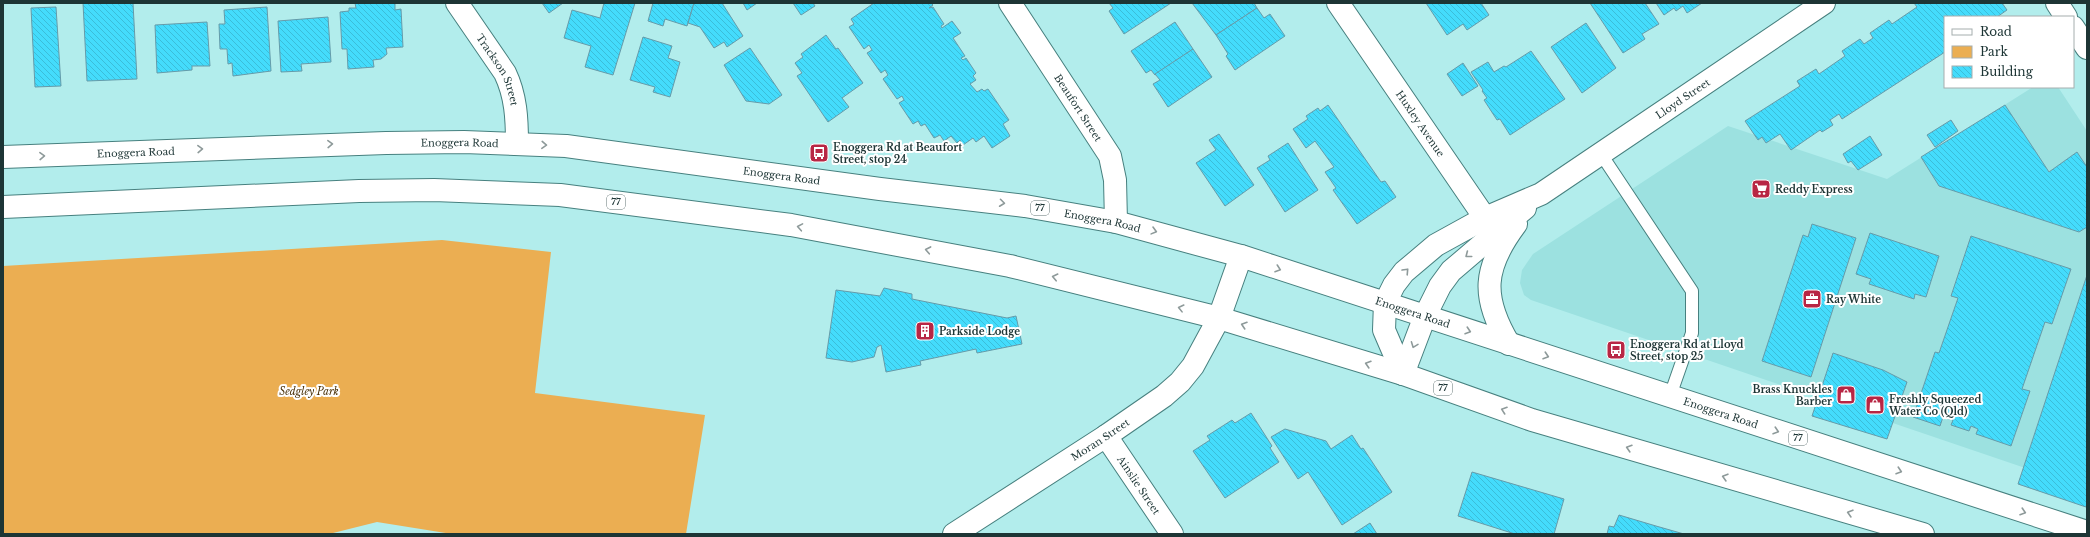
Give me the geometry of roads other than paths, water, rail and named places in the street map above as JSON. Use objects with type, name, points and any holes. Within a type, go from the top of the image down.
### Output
[{"type":"main road","name":"Trackson Street","points":[[457,3],[505,73],[511,85],[516,110],[517,144]]},
{"type":"main road","name":"Beaufort Street","points":[[1010,3],[1110,156],[1115,180],[1116,222]]},
{"type":"main road","name":"Huxley Avenue","points":[[1338,3],[1494,233]]},
{"type":"main road","name":"Lloyd Street","points":[[1508,344],[1493,314],[1489,295],[1494,233],[1540,194],[1824,3]]},
{"type":"main road","points":[[2057,3],[2065,16]]},
{"type":"main road","points":[[2074,28],[2087,48]]},
{"type":"main road","name":"Enoggera Road","points":[[3,157],[386,143],[566,146],[880,189],[1025,206],[1116,222],[1241,256],[2087,532]]},
{"type":"main road","name":"77","points":[[3,207],[359,191],[434,190],[560,196],[791,226],[900,244],[1010,266],[1219,318],[1403,374],[1532,420],[1888,529],[1923,534]]},
{"type":"main road","name":"Lloyd Street","points":[[1385,303],[1394,285],[1415,262],[1450,236],[1494,233],[1518,222],[1540,194]]},
{"type":"main road","points":[[1403,374],[1425,316],[1440,286],[1452,271],[1494,233]]},
{"type":"main road","name":"Moran Street","points":[[954,534],[1147,409],[1180,382],[1200,355],[1219,318],[1241,256]]},
{"type":"main road","points":[[1385,303],[1384,330],[1403,374]]},
{"type":"main road","name":"Ainslie Street","points":[[1106,436],[1172,534]]},
{"type":"lane","points":[[1601,154],[1692,292],[1692,333],[1670,396]]},
{"type":"place","name":"Enoggera Rd at Beaufort Street, stop 24","points":[[819,153]]},
{"type":"place","name":"Reddy Express","points":[[1761,189]]},
{"type":"place","name":"Ray White","points":[[1812,299]]},
{"type":"place","name":"Parkside Lodge","points":[[925,331]]},
{"type":"place","name":"Enoggera Rd at Lloyd Street, stop 25","points":[[1616,350]]},
{"type":"place","name":"Brass Knuckles Barber","points":[[1846,395]]},
{"type":"place","name":"Freshly Squeezed Water Co (Qld)","points":[[1875,405]]},
{"type":"park label","name":"Sedgley Park","points":[[309,391]]}]
